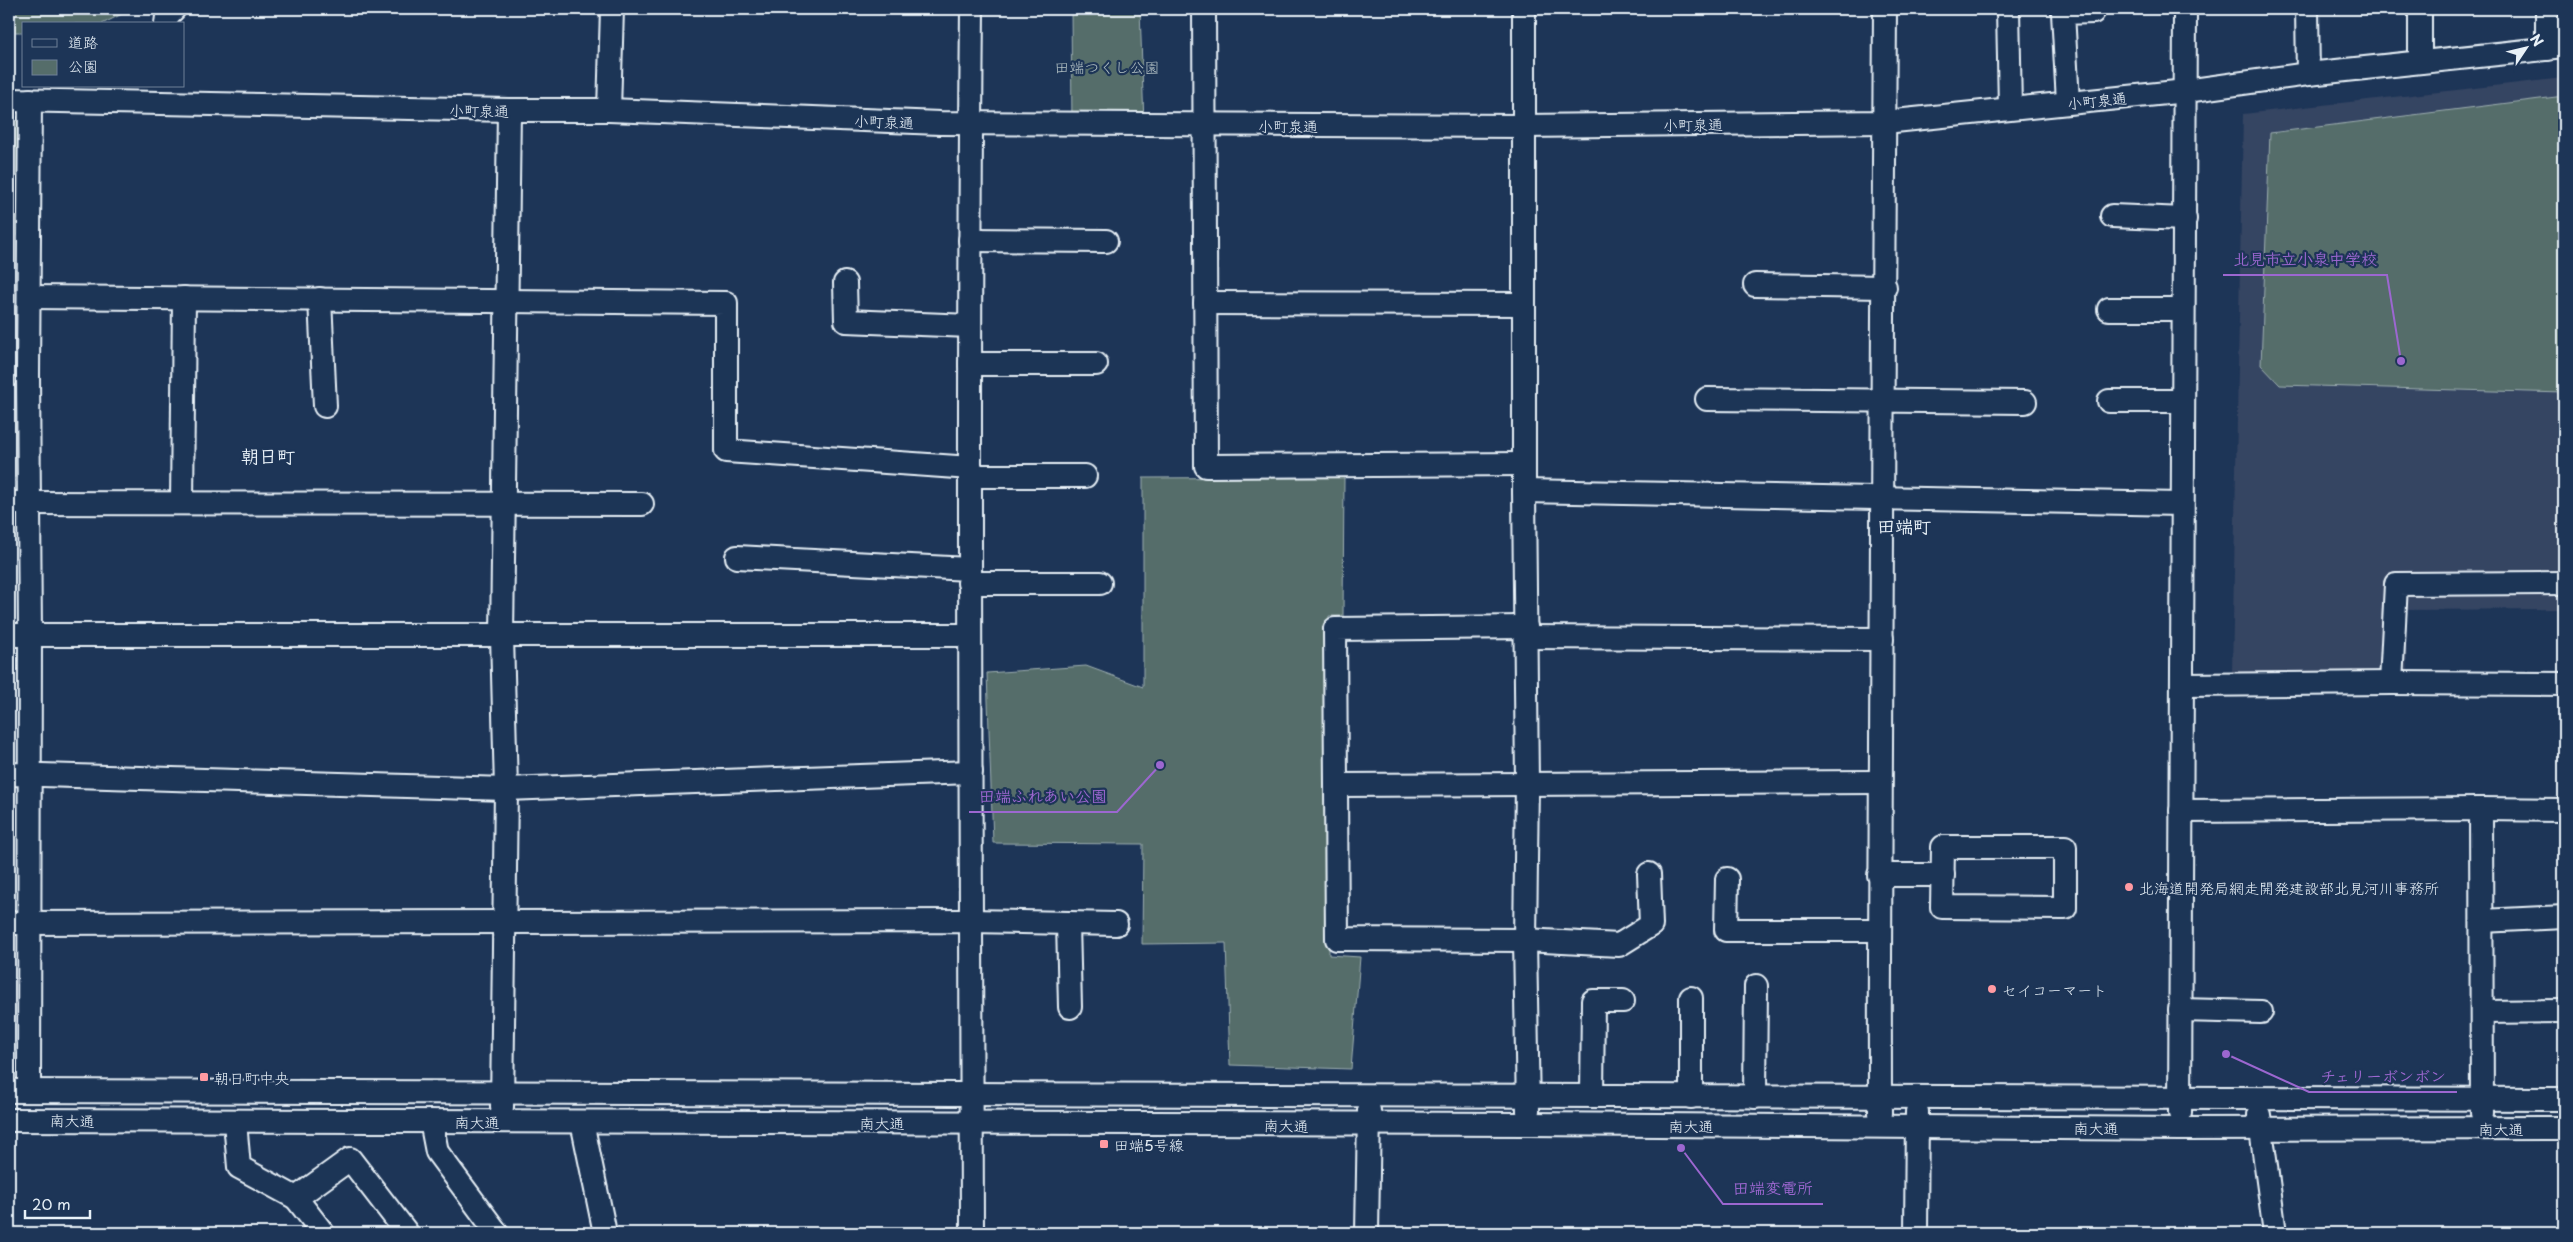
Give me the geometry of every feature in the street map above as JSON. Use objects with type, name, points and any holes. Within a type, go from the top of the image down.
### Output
[{"type":"street","points":[[166,22],[167,16],[174,9]]},
{"type":"street","points":[[609,110],[612,9]]},
{"type":"street","points":[[972,9],[969,576],[972,1233]]},
{"type":"street","points":[[1204,9],[1203,124],[1206,466],[1524,464]]},
{"type":"street","points":[[1524,9],[1523,304],[1527,783],[1525,940],[1528,1124]]},
{"type":"street","points":[[1880,1127],[1879,782],[1884,499],[1885,9]]},
{"type":"street","points":[[2008,9],[2010,108]]},
{"type":"street","points":[[2180,1129],[2181,504],[2185,219],[2185,9]]},
{"type":"street","points":[[2307,9],[2308,74]]},
{"type":"street","points":[[2420,9],[2420,62]]},
{"type":"street","points":[[2547,9],[2556,48]]},
{"type":"street","points":[[2068,102],[2063,13],[2093,12]]},
{"type":"street","name":"小町泉通","points":[[19,100],[161,94],[509,110],[609,110],[970,123],[1524,126],[1885,122],[2186,91],[2308,74],[2556,48]]},
{"type":"street","points":[[19,100],[29,297],[18,373],[19,1092]]},
{"type":"street","points":[[503,1120],[503,922],[506,789],[502,636],[509,110]]},
{"type":"street","points":[[2112,216],[2185,219]]},
{"type":"street","points":[[970,240],[1106,241]]},
{"type":"street","points":[[845,283],[846,321],[970,326]]},
{"type":"street","points":[[1755,284],[1885,287]]},
{"type":"street","points":[[29,297],[726,303],[726,451],[970,472],[1085,476]]},
{"type":"street","points":[[182,503],[184,298]]},
{"type":"street","points":[[320,299],[325,406]]},
{"type":"street","points":[[1205,303],[1523,304]]},
{"type":"street","points":[[2109,309],[2183,309]]},
{"type":"street","points":[[970,364],[1096,364]]},
{"type":"street","points":[[1707,399],[1884,399],[2025,402]]},
{"type":"street","points":[[2109,401],[2182,401]]},
{"type":"street","points":[[1524,491],[2181,504]]},
{"type":"street","points":[[19,503],[503,502],[642,504]]},
{"type":"street","points":[[737,557],[969,576],[1100,583]]},
{"type":"street","points":[[2391,683],[2396,584],[2564,583]]},
{"type":"street","points":[[1649,874],[1651,925],[1619,945],[1525,940],[1337,939],[1335,629],[1882,639]]},
{"type":"street","points":[[19,635],[969,635]]},
{"type":"street","points":[[2182,686],[2391,683],[2564,684]]},
{"type":"street","points":[[19,774],[506,789],[971,772]]},
{"type":"street","points":[[1337,785],[1879,782]]},
{"type":"street","points":[[2481,809],[2483,1128]]},
{"type":"street","points":[[2181,811],[2564,810]]},
{"type":"street","points":[[1943,847],[2065,847],[2065,908],[1942,908],[1942,875],[1943,847]]},
{"type":"street","points":[[1879,875],[1942,875]]},
{"type":"street","points":[[1728,879],[1726,930],[1879,930]]},
{"type":"street","points":[[2482,921],[2564,917]]},
{"type":"street","points":[[19,923],[970,922],[1116,924]]},
{"type":"street","points":[[1068,923],[1070,1007]]},
{"type":"street","points":[[1755,1097],[1756,986]]},
{"type":"street","points":[[1691,998],[1691,1097]]},
{"type":"street","points":[[1592,1096],[1593,1001],[1623,1001]]},
{"type":"street","points":[[2180,1010],[2261,1012]]},
{"type":"street","points":[[2483,1012],[2564,1011]]},
{"type":"street","name":"南大通","points":[[19,1092],[233,1094],[502,1092],[2564,1100]]},
{"type":"street","points":[[1366,1233],[1370,1095]]},
{"type":"street","points":[[1916,1233],[1917,1098]]},
{"type":"street","points":[[2257,1099],[2275,1233]]},
{"type":"street","name":"南大通","points":[[9,1120],[235,1122],[503,1120],[582,1122],[971,1122],[1369,1126],[1528,1124],[2180,1129],[2564,1128]]},
{"type":"street","points":[[431,1121],[437,1152],[497,1233]]},
{"type":"street","points":[[235,1122],[238,1167],[296,1198],[323,1233]]},
{"type":"street","points":[[582,1122],[605,1233]]},
{"type":"street","points":[[296,1198],[350,1158],[407,1233]]},
{"type":"shaded area","points":[[2564,78],[2564,609],[2406,610],[2407,673],[2232,672],[2243,114]]},
{"type":"green space","points":[[9,9],[132,9],[106,22],[22,22],[22,32],[9,32]]},
{"type":"green space","name":"田端つくし公園","points":[[1071,9],[1140,9],[1144,124],[1072,124]]},
{"type":"green space","points":[[2564,96],[2564,393],[2280,385],[2261,365],[2270,133]]},
{"type":"green space","points":[[9,116],[17,117],[17,235],[9,235]]},
{"type":"green space","points":[[1344,477],[1343,616],[1329,616],[1329,955],[1360,957],[1351,1069],[1230,1065],[1226,943],[1142,944],[1143,844],[993,843],[987,673],[1086,666],[1143,687],[1143,478]]},
{"type":"place","name":"北見市立小泉中学校","points":[[2401,361]]},
{"type":"place","name":"田端ふれあい公園","points":[[1160,765]]},
{"type":"place","name":"北海道開発局網走開発建設部北見河川事務所","points":[[2129,887]]},
{"type":"place","name":"セイコーマート","points":[[1992,989]]},
{"type":"place","name":"チェリーボンボン","points":[[2226,1054]]},
{"type":"place","name":"朝日町中央","points":[[204,1077]]},
{"type":"place","name":"田端5号線","points":[[1104,1144]]},
{"type":"place","name":"田端変電所","points":[[1681,1148]]},
{"type":"district","name":"朝日町","points":[[268,455]]},
{"type":"district","name":"田端町","points":[[1904,525]]}]
